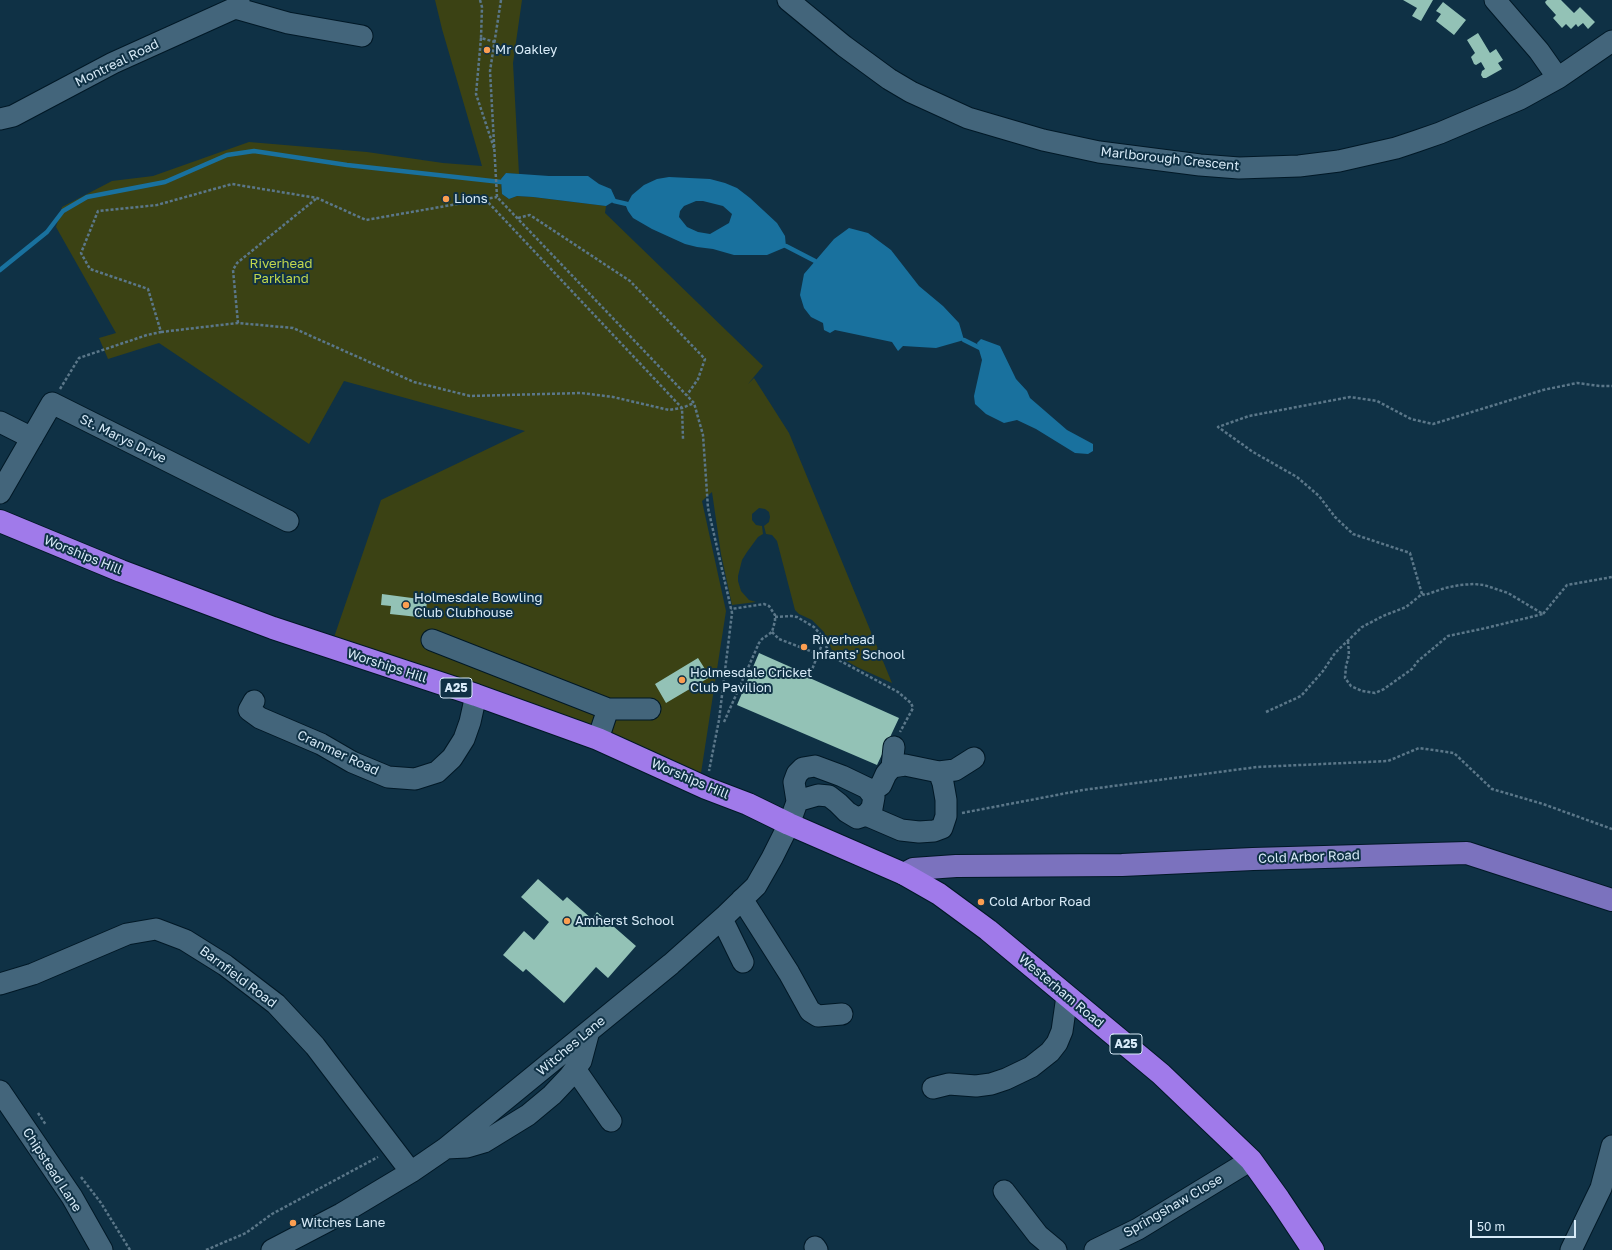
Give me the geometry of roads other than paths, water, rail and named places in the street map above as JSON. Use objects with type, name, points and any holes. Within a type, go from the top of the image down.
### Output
[{"type":"highway","name":"Worships Hill","points":[[0,521],[121,571],[273,628],[476,695],[598,739],[706,788],[748,804],[789,824],[904,874]]},
{"type":"highway","name":"Westerham Road","points":[[904,874],[939,894],[988,930],[1161,1074],[1251,1160],[1313,1250]]},
{"type":"main road","name":"Cold Arbor Road","points":[[904,874],[913,869],[956,866],[1122,866],[1260,859],[1467,853],[1612,900]]},
{"type":"street","name":"Marlborough Crescent","points":[[788,0],[866,64],[911,92],[968,118],[995,127],[1066,145],[1127,157],[1200,165],[1264,168],[1299,166],[1354,159],[1396,148],[1447,131],[1520,99],[1558,78],[1612,41]]},
{"type":"street","points":[[1495,0],[1539,51],[1558,78]]},
{"type":"street","name":"Montreal Road","points":[[0,119],[13,116],[113,63],[237,4],[288,23],[362,36]]},
{"type":"street","name":"St. Marys Drive","points":[[32,438],[52,403],[288,521]]},
{"type":"street","points":[[0,422],[32,438],[0,493]]},
{"type":"street","points":[[432,640],[608,709],[650,710]]},
{"type":"street","name":"Cranmer Road","points":[[251,712],[260,718],[320,744],[352,762],[388,777],[415,779],[437,772],[452,758],[464,739],[470,722],[476,695]]},
{"type":"street","points":[[598,739],[608,709]]},
{"type":"street","points":[[871,792],[880,785],[893,757],[905,765],[939,772],[955,770],[974,758]]},
{"type":"street","points":[[816,766],[867,788],[874,797],[872,808],[866,815],[857,818],[847,812],[838,802],[829,796],[818,795],[797,801],[794,782],[797,774],[804,768],[816,766]]},
{"type":"street","points":[[866,815],[901,830],[919,832],[934,831],[942,828],[946,816],[946,800],[943,782],[939,772]]},
{"type":"street","name":"Witches Lane","points":[[278,1248],[341,1214],[411,1172],[446,1148],[671,964],[722,919],[756,886],[789,824],[797,801]]},
{"type":"street","points":[[742,899],[790,973],[810,1011],[818,1016],[842,1014]]},
{"type":"street","points":[[722,919],[743,962]]},
{"type":"street","name":"Barnfield Road","points":[[0,984],[33,974],[127,934],[156,929],[185,940],[225,965],[276,1004],[314,1046],[411,1172]]},
{"type":"street","points":[[932,1088],[949,1084],[976,1086],[991,1084],[1032,1067],[1050,1052],[1057,1043],[1062,1031],[1067,996]]},
{"type":"street","points":[[446,1148],[474,1146],[484,1142],[528,1115],[552,1095],[581,1061],[589,1031]]},
{"type":"street","points":[[575,1069],[611,1121]]},
{"type":"street","name":"Chipstead Lane","points":[[0,1092],[72,1197],[102,1250]]},
{"type":"street","points":[[1571,1250],[1601,1188],[1612,1146]]},
{"type":"street","name":"Springshaw Close","points":[[1095,1250],[1138,1228],[1251,1160]]},
{"type":"street","points":[[1004,1191],[1038,1235],[1056,1250]]},
{"type":"water","points":[[506,173],[549,176],[588,176],[599,184],[611,189],[616,200],[606,206],[533,197],[517,196],[509,199],[502,194],[501,179]]},
{"type":"water","points":[[669,177],[710,179],[737,188],[777,223],[785,236],[786,247],[767,255],[734,255],[713,249],[685,244],[652,229],[633,218],[626,206],[632,195],[644,185],[657,179]],"holes":[[[696,201],[703,201],[723,206],[732,214],[729,223],[710,234],[698,232],[687,227],[679,217],[680,211],[684,206]]]},
{"type":"water","points":[[849,228],[868,233],[891,250],[919,286],[943,306],[959,323],[964,340],[936,348],[903,346],[898,351],[892,342],[835,330],[830,333],[824,330],[823,323],[811,317],[804,308],[800,295],[804,274],[834,239]]},
{"type":"water","points":[[981,339],[1000,346],[1016,379],[1027,391],[1030,398],[1067,430],[1093,444],[1093,451],[1088,454],[1075,453],[1036,429],[1017,420],[1004,423],[986,414],[975,404],[974,396],[982,360],[977,343]]},
{"type":"waterway","points":[[0,270],[47,232],[63,211],[87,197],[165,182],[227,155],[254,151],[347,165],[501,182]]},
{"type":"waterway","points":[[614,201],[627,204]]},
{"type":"waterway","points":[[786,246],[815,261]]},
{"type":"waterway","points":[[964,340],[980,348]]},
{"type":"place","name":"Mr Oakley","points":[[487,50]]},
{"type":"place","name":"Lions","points":[[446,199]]},
{"type":"place","name":"Holmesdale Bowling Club Clubhouse","points":[[406,605]]},
{"type":"place","name":"Riverhead Infants' School","points":[[804,647]]},
{"type":"place","name":"Holmesdale Cricket Club Pavilion","points":[[682,680]]},
{"type":"place","name":"Cold Arbor Road","points":[[981,902]]},
{"type":"place","name":"Amherst School","points":[[567,921]]},
{"type":"place","name":"Witches Lane","points":[[293,1223]]},
{"type":"park label","name":"Riverhead Parkland","points":[[281,272]]}]
